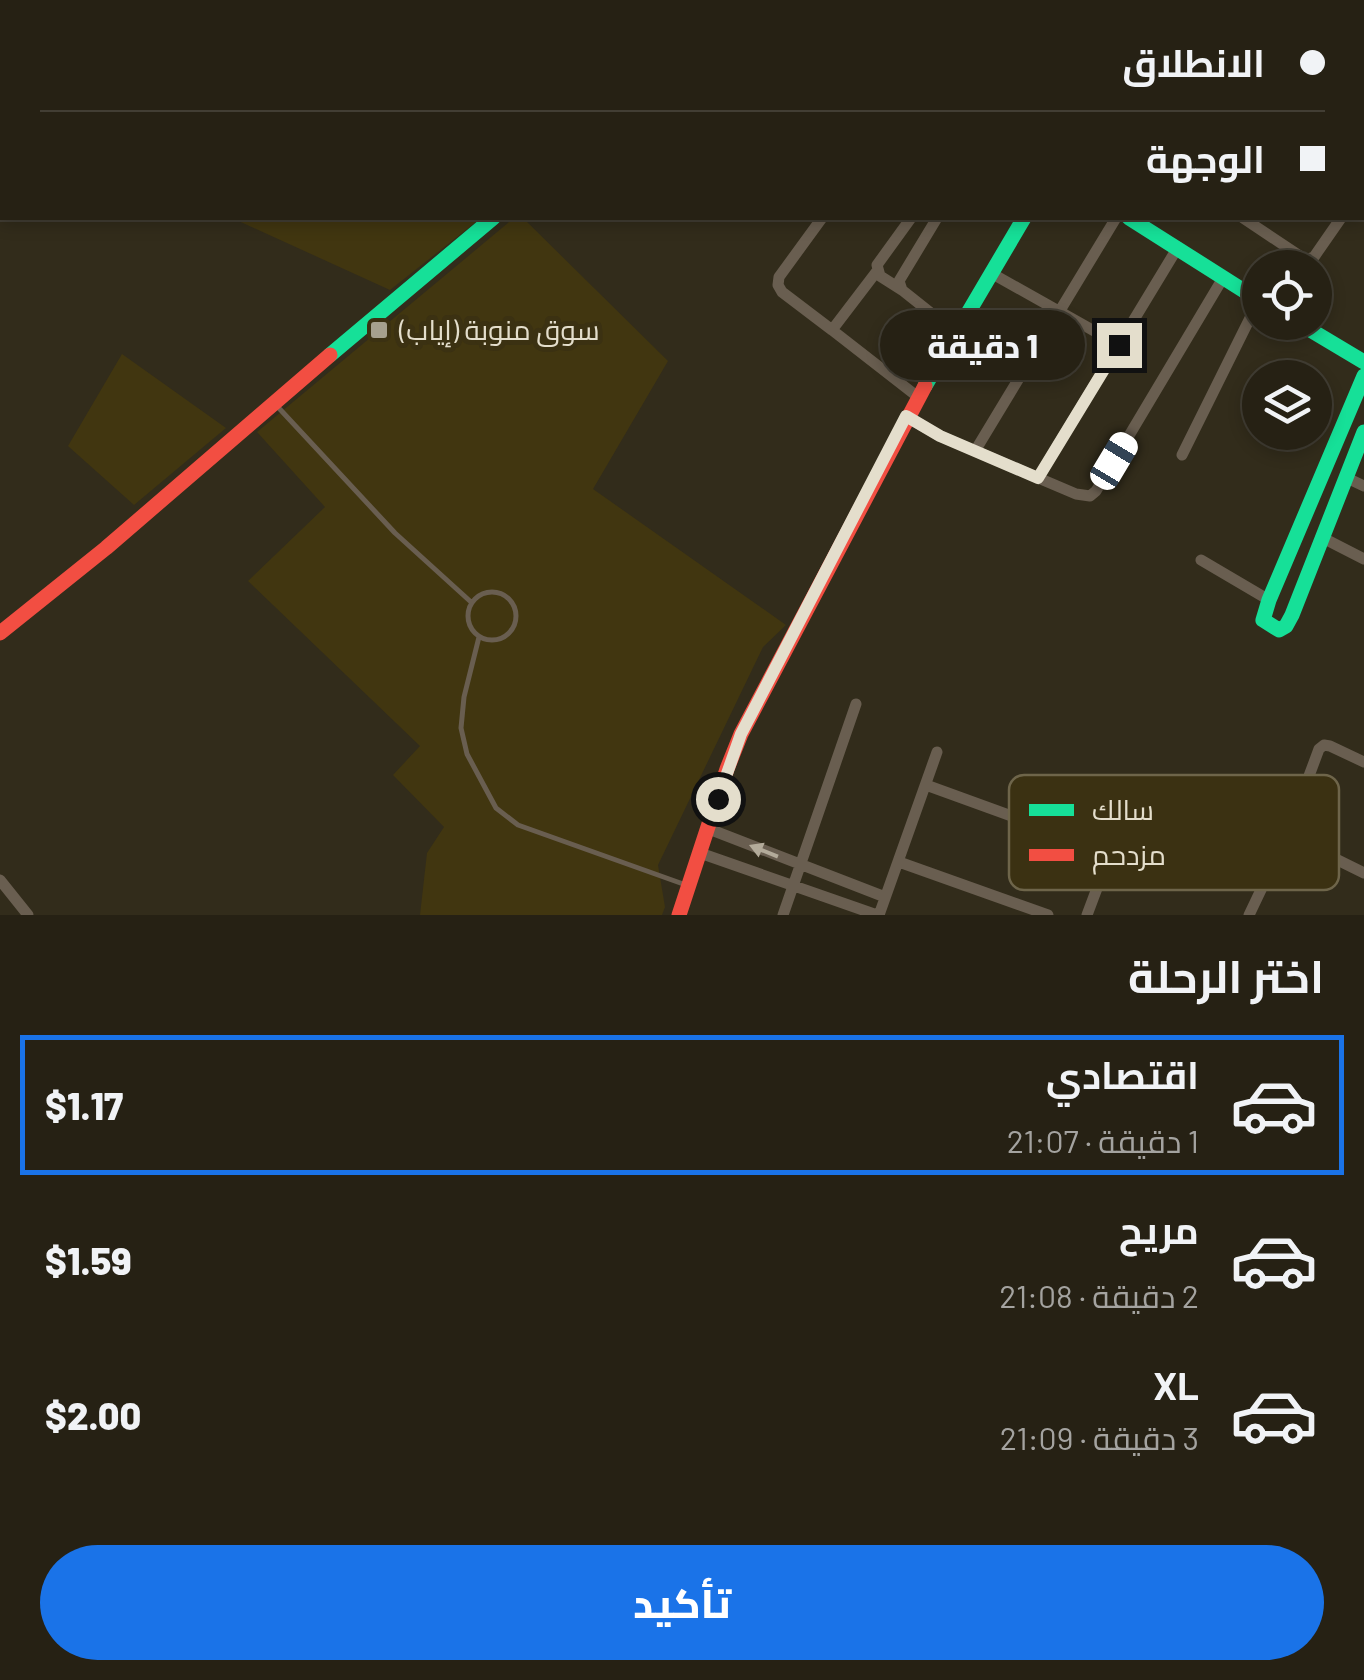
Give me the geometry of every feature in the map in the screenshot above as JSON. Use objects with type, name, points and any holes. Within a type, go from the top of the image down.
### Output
[{"type":"street","points":[[0,633],[106,548],[491,220]]},
{"type":"street","points":[[821,220],[779,277],[778,285],[918,397]]},
{"type":"street","points":[[910,220],[877,265],[877,271],[956,333]]},
{"type":"street","points":[[902,290],[900,281],[935,220]]},
{"type":"street","points":[[679,915],[741,734],[906,416],[1023,220]]},
{"type":"street","points":[[975,450],[1115,220]]},
{"type":"street","points":[[1133,220],[1242,289]]},
{"type":"street","points":[[1249,220],[1306,260],[1310,260],[1340,220]]},
{"type":"street","points":[[1038,478],[1178,248]]},
{"type":"street","points":[[832,330],[877,271]]},
{"type":"street","points":[[992,273],[1119,345]]},
{"type":"street","points":[[906,416],[940,436],[1038,478],[1085,496],[1093,494],[1223,278]]},
{"type":"street","points":[[1182,456],[1242,336]]},
{"type":"street","points":[[1327,340],[1364,362]]},
{"type":"street","points":[[1364,376],[1269,600],[1263,620],[1279,630],[1292,615],[1364,432]]},
{"type":"street","points":[[1345,477],[1364,486]]},
{"type":"street","points":[[1321,537],[1364,559]]},
{"type":"street","points":[[1201,560],[1269,600]]},
{"type":"street","points":[[783,915],[856,704]]},
{"type":"street","points":[[1309,775],[1319,748],[1324,745],[1364,762]]},
{"type":"street","points":[[700,853],[878,915],[936,752]]},
{"type":"street","points":[[926,785],[1009,815]]},
{"type":"street","points":[[710,829],[885,896]]},
{"type":"street","points":[[1339,860],[1364,873]]},
{"type":"street","points":[[899,862],[1048,915]]},
{"type":"street","points":[[0,880],[28,915]]},
{"type":"street","points":[[1087,915],[1096,890]]},
{"type":"street","points":[[1248,915],[1260,890]]},
{"type":"lane","points":[[274,403],[395,533],[471,602]]},
{"type":"lane","points":[[490,592],[505,596],[515,608],[516,623],[508,636],[493,641],[478,637],[469,626],[471,602],[490,592]]},
{"type":"lane","points":[[478,637],[461,728],[467,754],[496,808],[518,826],[689,886]]},
{"type":"shaded area","points":[[236,220],[478,220],[390,290]]},
{"type":"shaded area","points":[[512,220],[525,220],[668,361],[593,489],[786,625],[763,647],[658,865],[665,907],[662,915],[420,915],[427,853],[444,827],[393,775],[420,746],[248,581],[325,507],[257,432]]},
{"type":"shaded area","points":[[122,354],[226,428],[134,505],[68,446]]},
{"type":"traffic: fast","points":[[330,355],[491,220]]},
{"type":"traffic: fast","points":[[925,386],[1023,220]]},
{"type":"traffic: fast","points":[[1132,220],[1242,290]]},
{"type":"traffic: fast","points":[[1327,340],[1364,362]]},
{"type":"traffic: fast","points":[[1364,376],[1269,600],[1263,620],[1279,630],[1292,615],[1364,432]]},
{"type":"traffic: jam","points":[[0,633],[106,548],[330,355]]},
{"type":"traffic: jam","points":[[679,915],[741,734],[925,386]]},
{"type":"place","name":"سوق منوبة (إياب)","points":[[379,330]]},
{"type":"route","points":[[718,799],[741,734],[906,416],[940,436],[1038,478],[1119,345]]}]
